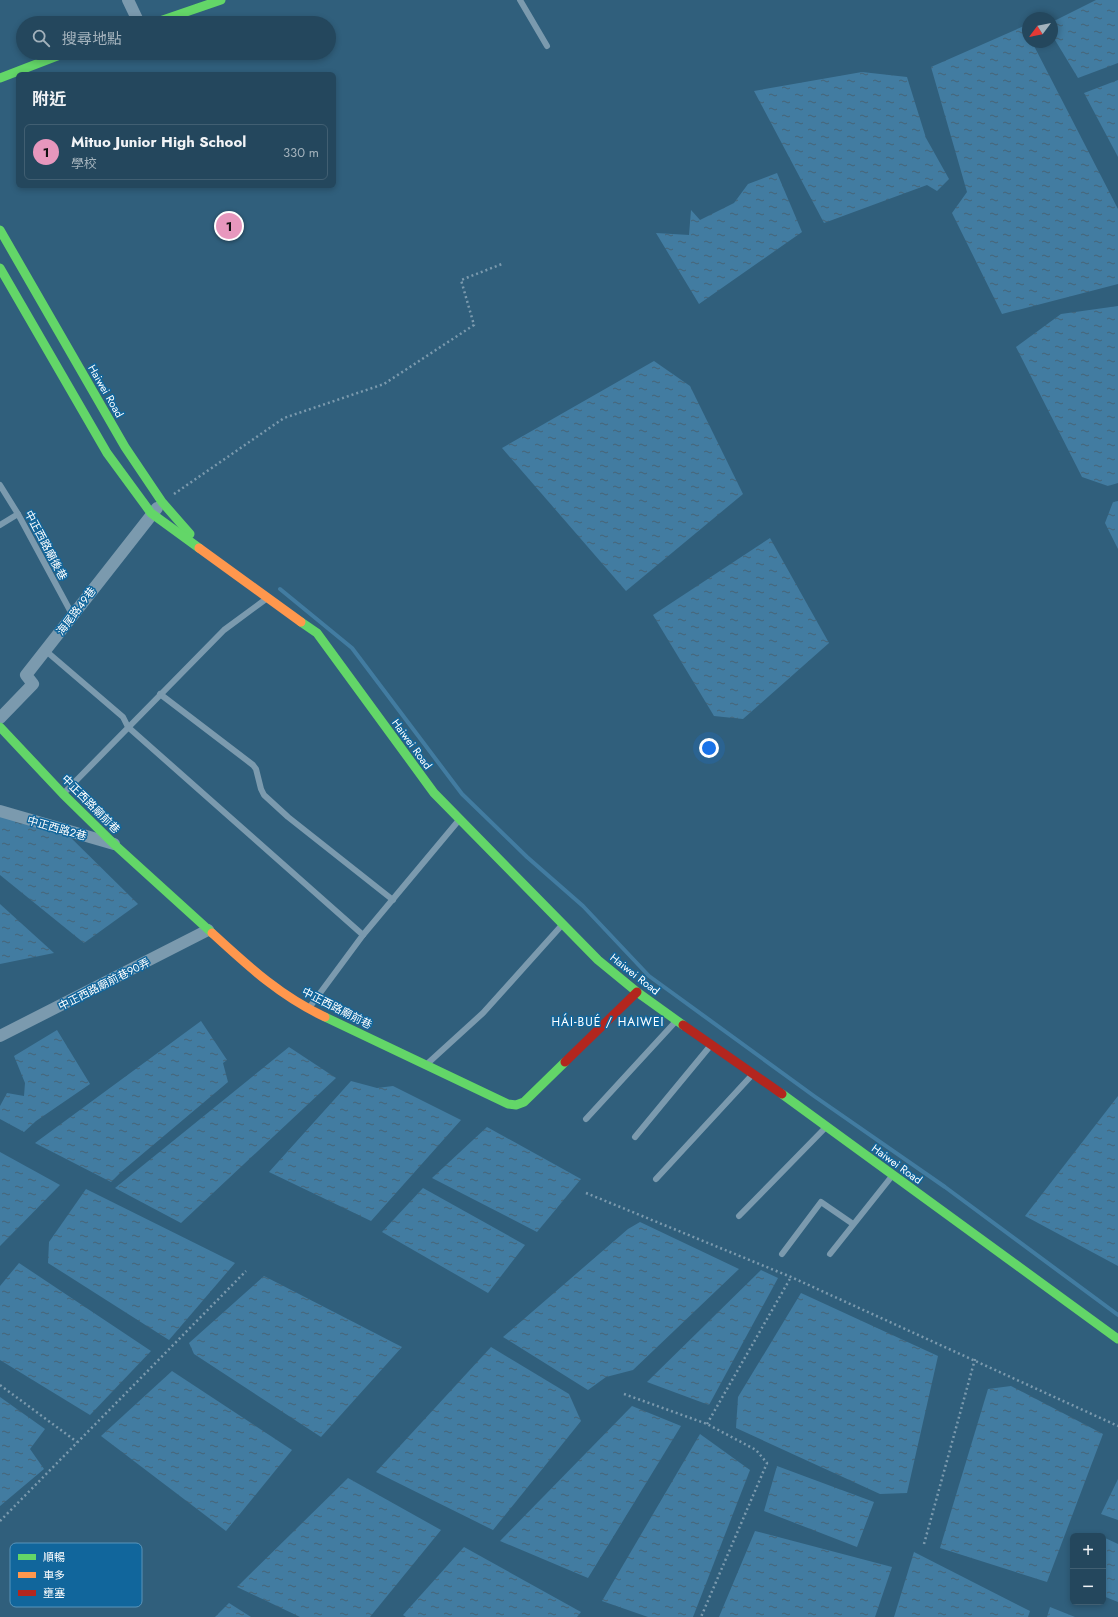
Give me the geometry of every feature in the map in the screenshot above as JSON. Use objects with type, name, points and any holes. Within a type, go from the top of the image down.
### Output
[{"type":"street","points":[[128,0],[136,16]]},
{"type":"street","points":[[174,16],[221,0]]},
{"type":"street","points":[[0,78],[47,60]]},
{"type":"street","name":"Haiwei Road","points":[[0,230],[125,447],[162,502],[206,553]]},
{"type":"street","name":"Haiwei Road","points":[[0,268],[107,453],[151,514],[317,633],[344,668],[401,751],[434,793],[598,960],[637,992],[826,1126],[892,1176],[1118,1339]]},
{"type":"street","name":"海尾路49巷","points":[[0,718],[33,684],[26,675],[151,514],[162,502]]},
{"type":"street","name":"中正西路廟前巷","points":[[0,728],[63,794],[115,845],[265,981],[308,1009],[508,1104],[516,1105],[524,1102],[637,992]]},
{"type":"street","name":"中正西路2巷","points":[[0,811],[115,845]]},
{"type":"street","name":"中正西路廟前巷90弄","points":[[0,1036],[208,930]]},
{"type":"lane","points":[[520,0],[547,46]]},
{"type":"lane","name":"中正西路廟後巷","points":[[0,485],[18,514],[73,616]]},
{"type":"lane","points":[[0,525],[18,514]]},
{"type":"lane","points":[[63,794],[224,630],[268,598]]},
{"type":"lane","points":[[46,651],[123,717],[128,727],[363,934]]},
{"type":"lane","points":[[160,694],[253,765],[256,769],[264,795],[288,817],[393,900]]},
{"type":"lane","points":[[308,1009],[363,934],[459,820]]},
{"type":"lane","points":[[426,1065],[483,1013],[562,925]]},
{"type":"lane","points":[[586,1119],[677,1020]]},
{"type":"lane","points":[[635,1137],[711,1045]]},
{"type":"lane","points":[[656,1179],[752,1075]]},
{"type":"lane","points":[[739,1216],[826,1126]]},
{"type":"lane","points":[[830,1254],[892,1176]]},
{"type":"lane","points":[[782,1254],[821,1202],[853,1224]]},
{"type":"path","points":[[162,502],[284,418],[384,384],[474,325],[461,280],[502,264]]},
{"type":"path","points":[[586,1193],[791,1276],[1118,1426]]},
{"type":"path","points":[[0,1521],[76,1442],[246,1271]]},
{"type":"path","points":[[707,1424],[791,1276]]},
{"type":"path","points":[[924,1544],[975,1360]]},
{"type":"path","points":[[0,1384],[76,1442]]},
{"type":"path","points":[[624,1394],[707,1424],[756,1450],[767,1463],[702,1617]]},
{"type":"water","points":[[1096,0],[1118,0],[1118,63],[1078,78],[1058,45],[1058,19]]},
{"type":"water","points":[[1022,27],[1022,48],[1035,48],[1118,209],[1118,284],[1002,314],[952,213],[967,192],[931,67]]},
{"type":"water","points":[[862,72],[907,77],[926,138],[949,179],[937,191],[927,185],[824,223],[754,91]]},
{"type":"water","points":[[1118,80],[1118,157],[1084,93]]},
{"type":"water","points":[[777,173],[802,232],[699,304],[656,233],[689,235],[691,210],[700,220],[734,203],[748,184]]},
{"type":"water","points":[[1118,306],[1118,483],[1108,486],[1082,477],[1016,347],[1061,314]]},
{"type":"water","points":[[654,361],[690,386],[743,494],[626,591],[502,448]]},
{"type":"water","points":[[1118,501],[1118,549],[1105,523],[1113,502]]},
{"type":"water","points":[[770,538],[829,643],[743,719],[714,716],[653,615]]},
{"type":"water","points":[[0,814],[62,829],[138,904],[84,943],[0,875]]},
{"type":"water","points":[[0,904],[54,953],[0,964]]},
{"type":"water","points":[[201,1021],[227,1060],[223,1063],[228,1082],[111,1182],[35,1143]]},
{"type":"water","points":[[57,1030],[90,1084],[36,1121],[24,1132],[0,1119],[0,1106],[7,1093],[24,1096],[25,1083],[14,1056]]},
{"type":"water","points":[[289,1047],[336,1078],[181,1223],[115,1188]]},
{"type":"water","points":[[351,1081],[377,1088],[393,1086],[461,1120],[371,1221],[269,1172]]},
{"type":"water","points":[[1118,1096],[1118,1266],[1025,1216]]},
{"type":"water","points":[[487,1127],[581,1179],[537,1232],[432,1178]]},
{"type":"water","points":[[0,1152],[60,1185],[0,1246]]},
{"type":"water","points":[[423,1188],[525,1245],[488,1293],[382,1232]]},
{"type":"water","points":[[86,1189],[235,1263],[169,1340],[48,1263],[49,1242]]},
{"type":"water","points":[[640,1222],[739,1269],[633,1370],[606,1377],[588,1390],[503,1337],[628,1229]]},
{"type":"water","points":[[19,1263],[151,1351],[90,1415],[0,1360],[0,1286]]},
{"type":"water","points":[[761,1270],[778,1278],[709,1405],[647,1382]]},
{"type":"water","points":[[264,1276],[402,1347],[321,1437],[194,1354],[189,1343]]},
{"type":"water","points":[[801,1293],[938,1356],[907,1493],[880,1494],[736,1428],[738,1397]]},
{"type":"water","points":[[491,1347],[569,1394],[581,1421],[493,1530],[376,1472]]},
{"type":"water","points":[[172,1371],[292,1450],[226,1531],[101,1436]]},
{"type":"water","points":[[1011,1386],[1103,1434],[1047,1582],[940,1548],[988,1389]]},
{"type":"water","points":[[0,1397],[45,1429],[30,1449],[44,1469],[0,1506]]},
{"type":"water","points":[[632,1406],[681,1426],[588,1578],[500,1541]]},
{"type":"water","points":[[700,1434],[750,1470],[693,1617],[648,1617],[602,1601]]},
{"type":"water","points":[[777,1466],[874,1502],[857,1547],[764,1511]]},
{"type":"water","points":[[348,1478],[441,1530],[370,1617],[300,1617],[237,1587]]},
{"type":"water","points":[[1118,1479],[1118,1520],[1101,1514]]},
{"type":"water","points":[[755,1531],[892,1567],[875,1617],[719,1617]]},
{"type":"water","points":[[1106,1538],[1118,1544],[1118,1602],[1106,1597]]},
{"type":"water","points":[[464,1547],[581,1612],[577,1617],[406,1617],[403,1615]]},
{"type":"water","points":[[914,1552],[1030,1611],[1028,1617],[894,1617]]},
{"type":"water","points":[[229,1603],[251,1617],[215,1617]]},
{"type":"water","points":[[1050,1607],[1075,1617],[1047,1617]]},
{"type":"waterway","points":[[280,589],[352,648],[462,794],[527,857],[583,906],[649,976],[814,1096],[945,1187],[1118,1315]]},
{"type":"traffic: fast","points":[[174,16],[221,0]]},
{"type":"traffic: fast","points":[[0,78],[47,60]]},
{"type":"traffic: fast","points":[[0,230],[125,447],[162,502],[190,534]]},
{"type":"traffic: fast","points":[[0,268],[107,453],[151,513],[199,548]]},
{"type":"traffic: fast","points":[[301,622],[317,633],[434,793],[598,960],[637,992],[683,1025]]},
{"type":"traffic: fast","points":[[0,727],[63,794],[115,845],[212,933]]},
{"type":"traffic: fast","points":[[325,1017],[508,1104],[516,1105],[524,1102],[565,1062]]},
{"type":"traffic: fast","points":[[782,1094],[1118,1339]]},
{"type":"traffic: slow","points":[[199,548],[301,622]]},
{"type":"traffic: slow","points":[[212,933],[265,980],[293,1000],[325,1017]]},
{"type":"traffic: jam","points":[[565,1062],[637,992]]},
{"type":"traffic: jam","points":[[683,1025],[782,1094]]},
{"type":"place","name":"Mituo Junior High School","points":[[229,226]]},
{"type":"district","name":"HÁI-BUÉ / HAIWEI","points":[[608,1022]]}]
